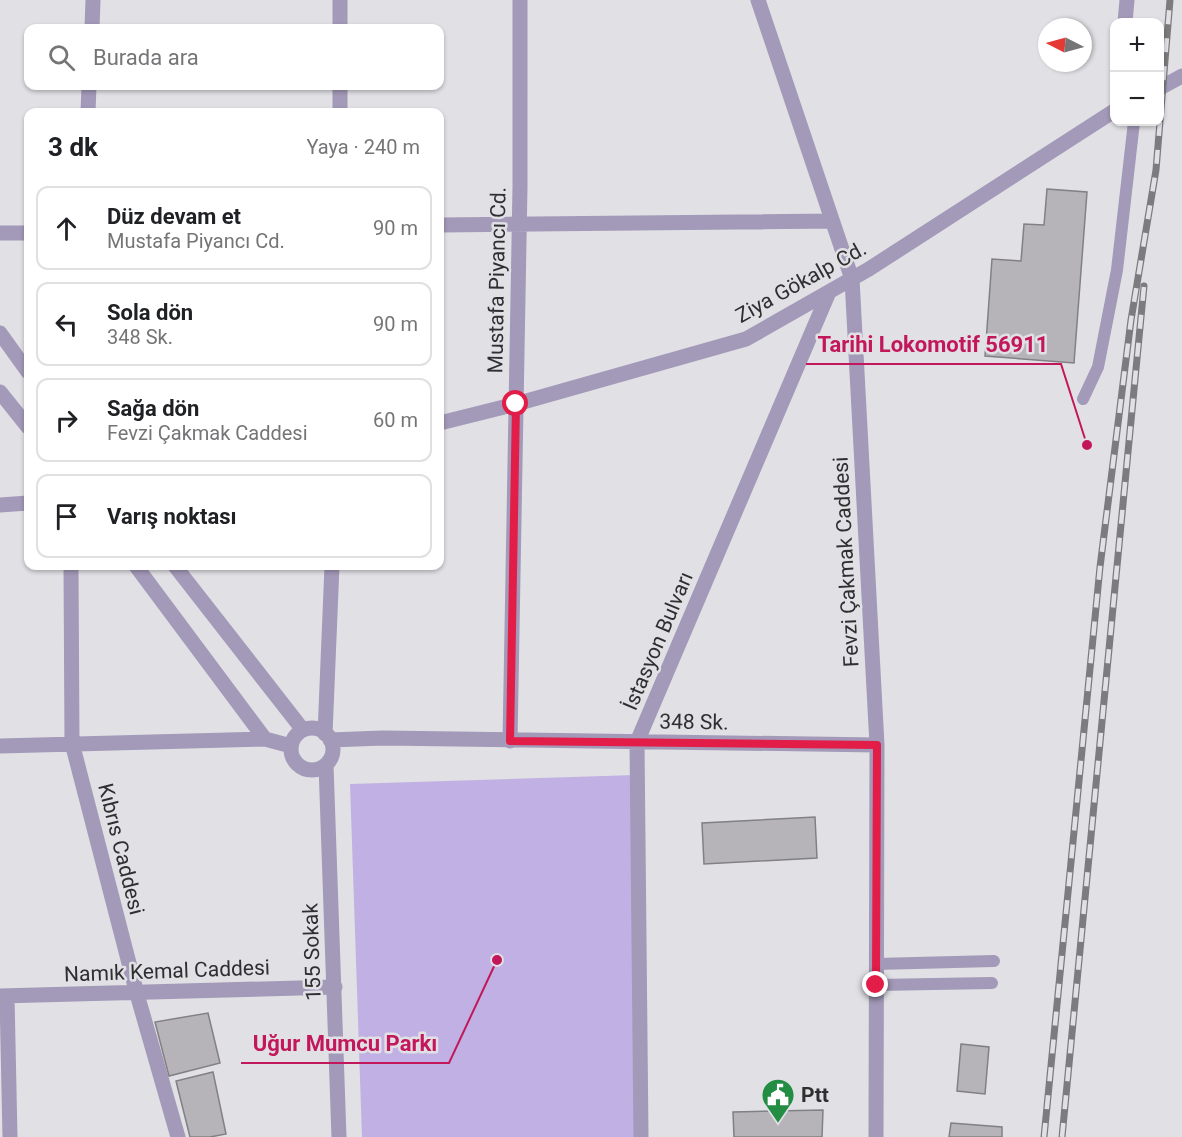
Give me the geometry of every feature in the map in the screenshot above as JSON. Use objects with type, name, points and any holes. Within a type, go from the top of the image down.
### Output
[{"type":"street","points":[[92,24],[93,0]]},
{"type":"street","points":[[340,0],[340,24]]},
{"type":"street","name":"Mustafa Piyancı Cd.","points":[[510,741],[519,223],[520,0]]},
{"type":"street","name":"Fevzi Çakmak Caddesi","points":[[758,0],[852,279],[877,745],[876,1137]]},
{"type":"street","points":[[1125,18],[1127,0]]},
{"type":"street","points":[[1164,85],[1182,76]]},
{"type":"street","points":[[88,108],[89,90]]},
{"type":"street","points":[[340,90],[340,108]]},
{"type":"street","name":"Ziya Gökalp Cd.","points":[[444,422],[746,339],[852,279],[1110,114]]},
{"type":"street","points":[[444,225],[832,221]]},
{"type":"street","points":[[0,233],[24,233]]},
{"type":"street","name":"İstasyon Bulvarı","points":[[640,1137],[637,742],[829,292]]},
{"type":"street","points":[[0,333],[24,366]]},
{"type":"street","points":[[0,392],[24,422]]},
{"type":"street","points":[[0,505],[24,503]]},
{"type":"street","name":"Kıbrıs Caddesi","points":[[71,570],[72,743],[137,994],[178,1137]]},
{"type":"street","points":[[139,570],[265,739]]},
{"type":"street","points":[[178,570],[303,730]]},
{"type":"street","points":[[328,737],[318,730],[303,730],[293,739],[291,746],[291,754],[295,762],[302,768],[318,769],[326,765],[332,753],[328,737],[332,570]]},
{"type":"street","name":"348 Sk.","points":[[328,737],[877,745]]},
{"type":"street","points":[[0,746],[265,739],[291,746]]},
{"type":"street","name":"155 Sokak","points":[[326,765],[339,1137]]},
{"type":"street","name":"Namık Kemal Caddesi","points":[[4,996],[335,987]]},
{"type":"street","points":[[4,996],[10,1137]]},
{"type":"lane","points":[[1083,399],[1098,367],[1117,270],[1134,126]]},
{"type":"lane","points":[[876,964],[994,961]]},
{"type":"lane","points":[[876,985],[992,982]]},
{"type":"shaded area","points":[[636,775],[638,1137],[362,1137],[350,784]]},
{"type":"building","points":[[1047,189],[1087,192],[1074,363],[985,356],[992,259],[1021,261],[1024,224],[1044,225]]},
{"type":"building","points":[[815,817],[817,858],[704,864],[702,823]]},
{"type":"building","points":[[208,1013],[220,1063],[169,1076],[155,1022]]},
{"type":"building","points":[[961,1044],[989,1047],[985,1094],[957,1091]]},
{"type":"building","points":[[213,1072],[226,1134],[190,1137],[176,1081]]},
{"type":"building","name":"Ptt","points":[[823,1110],[822,1137],[734,1137],[733,1112]]},
{"type":"building","points":[[951,1123],[1002,1127],[1002,1137],[949,1137]]},
{"type":"railway","points":[[1044,1137],[1100,567],[1131,320],[1156,170],[1170,0]]},
{"type":"railway","points":[[1062,1137],[1144,286]]},
{"type":"place","name":"Tarihi Lokomotif 56911","points":[[1087,445]]},
{"type":"place","name":"Uğur Mumcu Parkı","points":[[497,960]]},
{"type":"place","name":"Ptt","points":[[778,1124]]},
{"type":"route","points":[[516,404],[510,741],[877,745],[876,985]]}]
